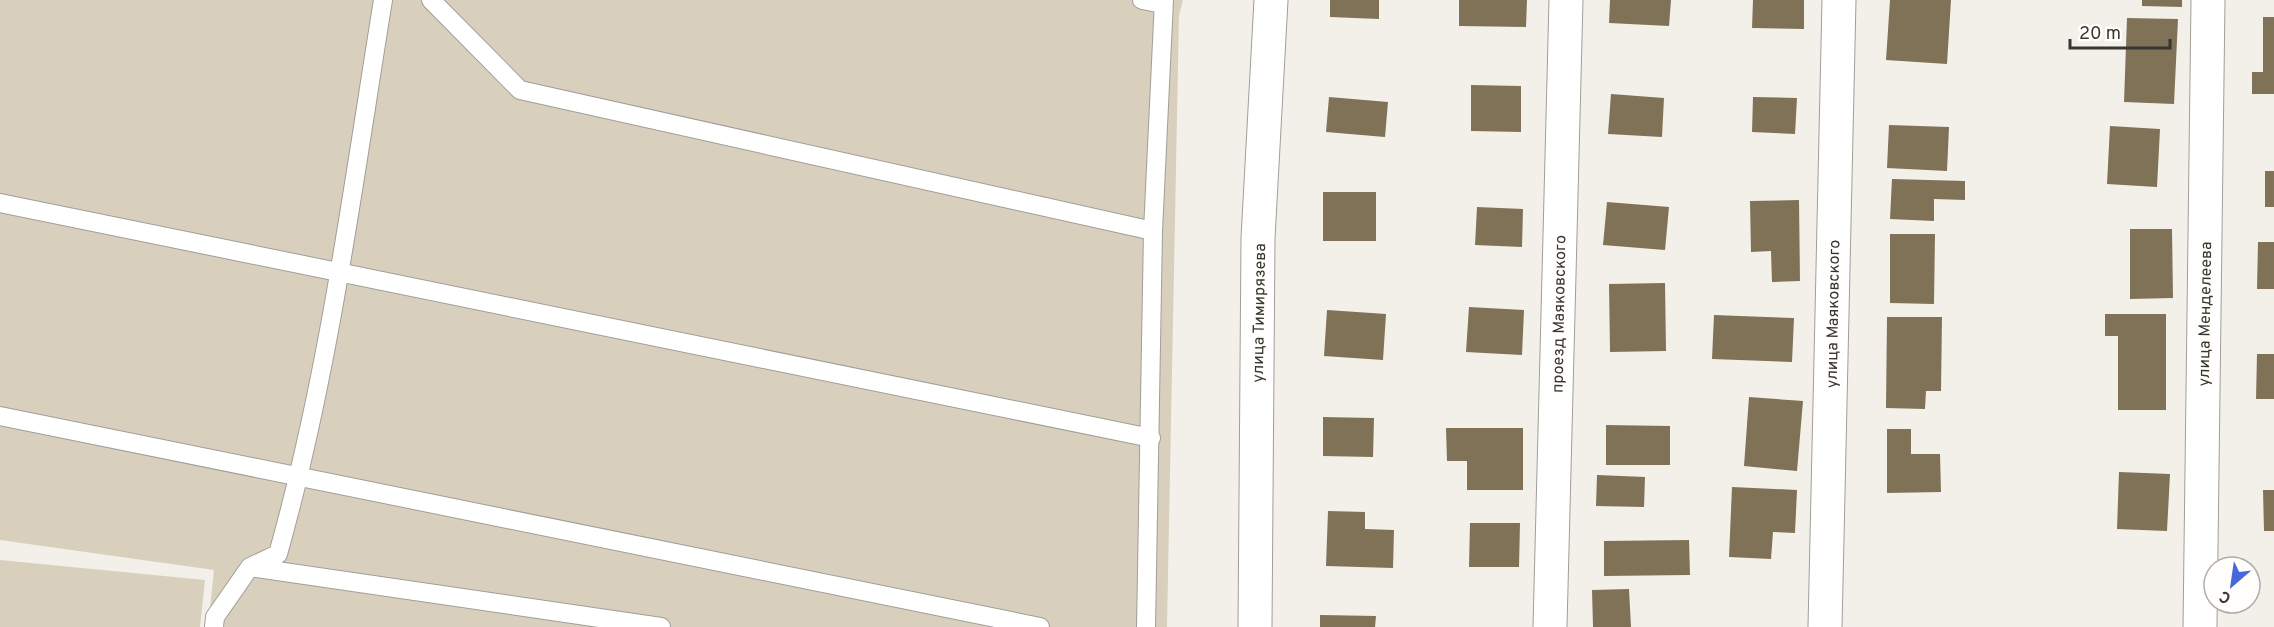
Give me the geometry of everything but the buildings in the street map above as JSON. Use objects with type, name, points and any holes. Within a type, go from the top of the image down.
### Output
[{"type":"street","name":"улица Тимирязева","points":[[1255,627],[1258,238],[1271,0]]},
{"type":"street","name":"проезд Маяковского","points":[[1550,627],[1566,0]]},
{"type":"street","name":"улица Маяковского","points":[[1825,627],[1839,0]]},
{"type":"street","name":"улица Менделеева","points":[[2200,627],[2208,0]]},
{"type":"lane","points":[[214,627],[215,617],[250,567],[278,554],[300,478],[339,273],[383,0]]},
{"type":"lane","points":[[431,0],[520,90],[1154,231]]},
{"type":"lane","points":[[1142,0],[1164,2],[1154,231],[1146,627]]},
{"type":"lane","points":[[0,203],[1151,438]]},
{"type":"lane","points":[[0,416],[1040,627]]},
{"type":"lane","points":[[250,567],[661,627]]},
{"type":"shaded area","points":[[0,0],[1183,0],[1179,15],[1167,627],[208,627],[214,570],[0,540]]},
{"type":"shaded area","points":[[0,560],[205,580],[200,627],[0,627]]}]
